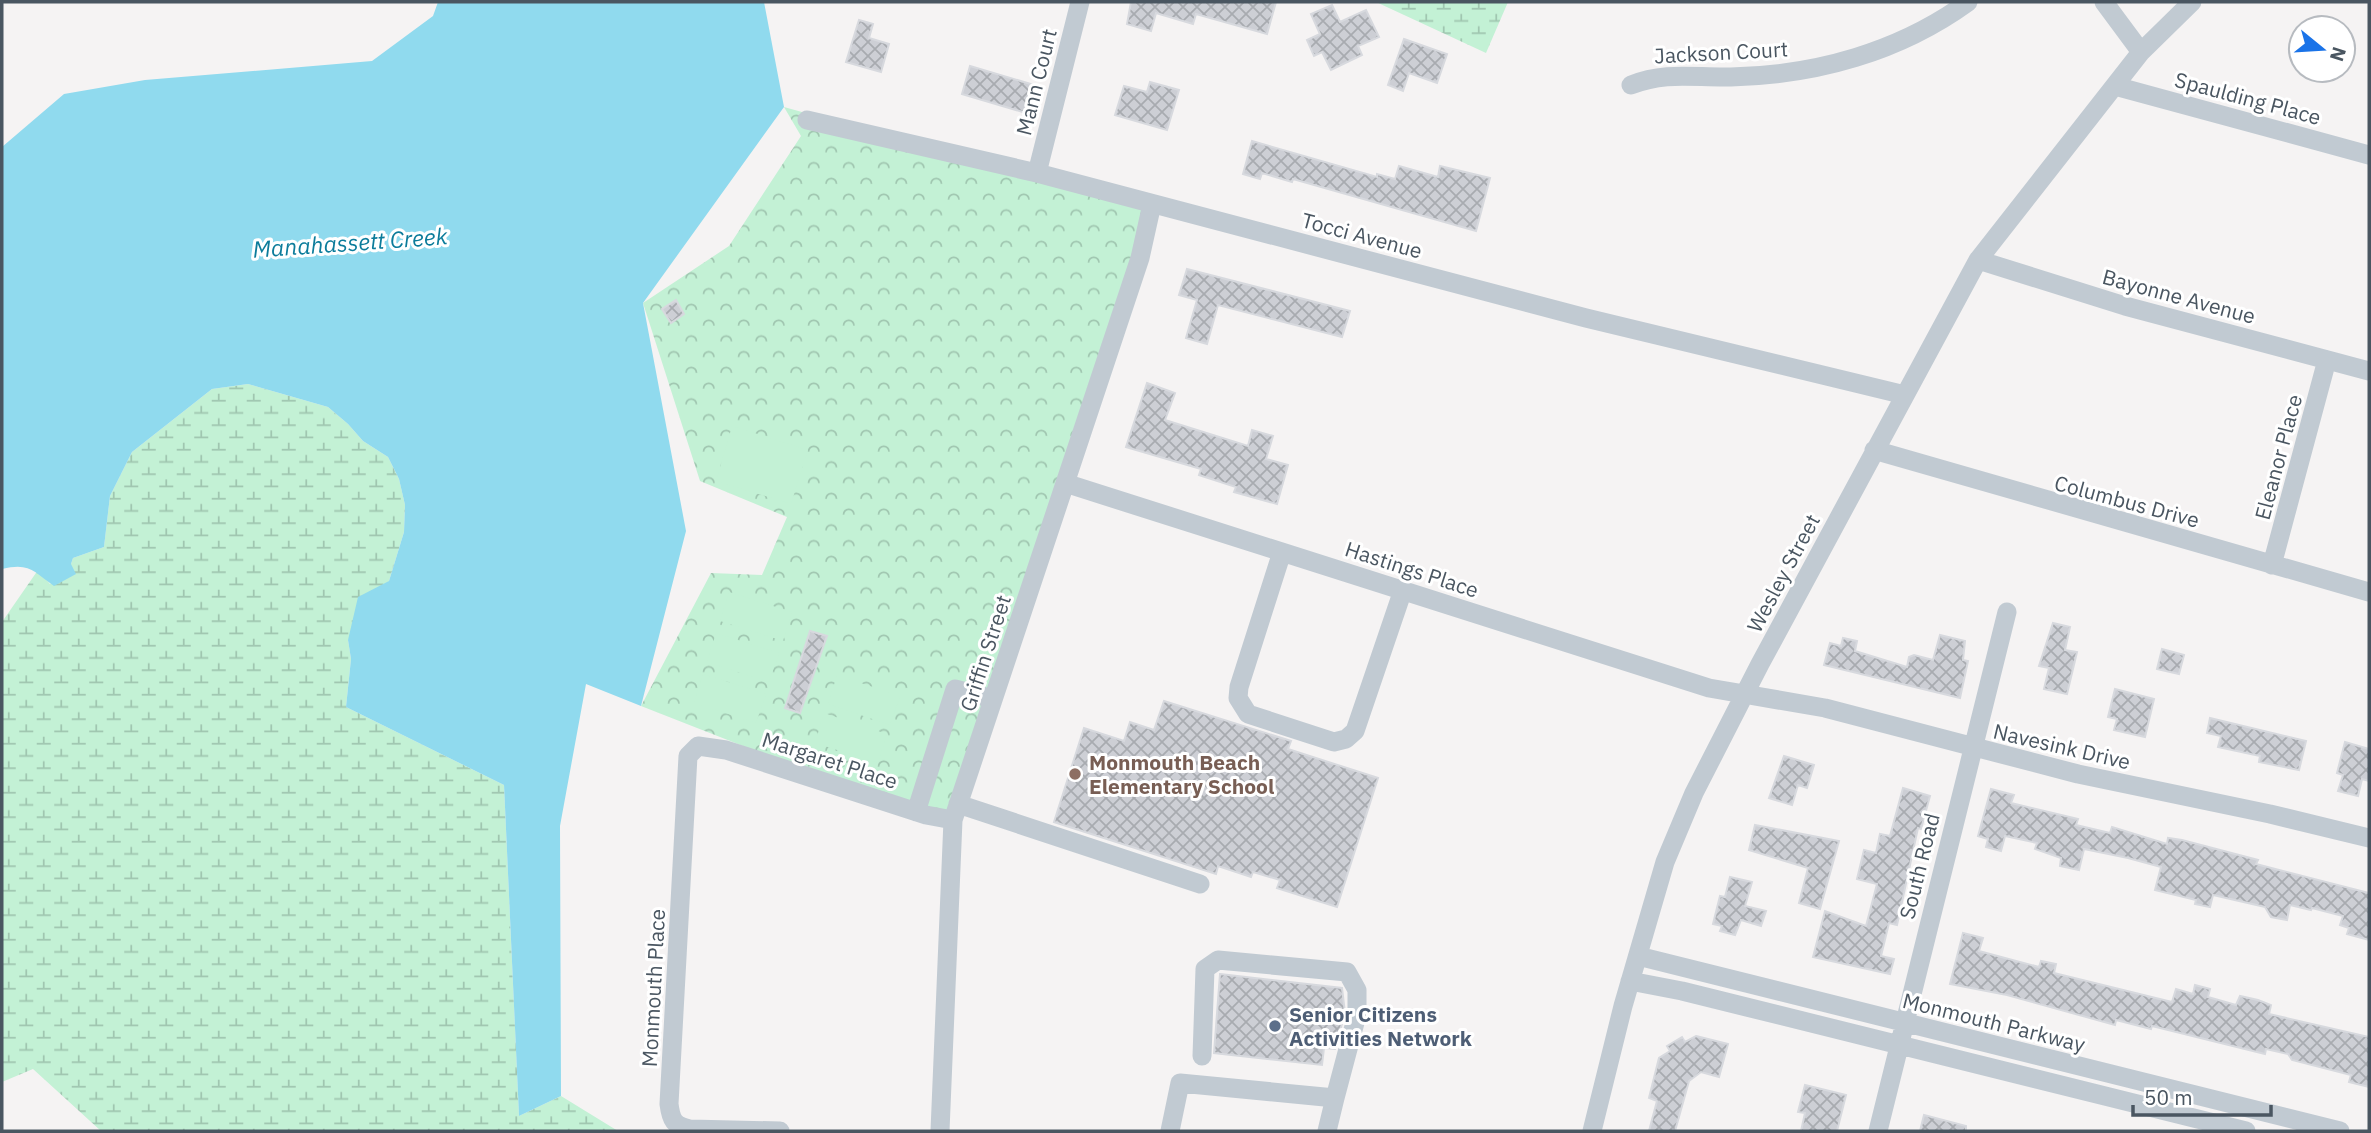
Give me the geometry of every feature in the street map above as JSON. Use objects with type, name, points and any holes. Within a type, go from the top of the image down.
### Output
[{"type":"street","name":"Mann Court","points":[[1037,173],[1080,2]]},
{"type":"street","name":"Jackson Court","points":[[1631,85],[1665,75],[1729,78],[1785,74],[1836,64],[1914,36],[1968,2]]},
{"type":"street","points":[[2104,2],[2141,52]]},
{"type":"street","name":"Wesley Street","points":[[1592,1131],[1630,981],[1665,862],[1682,820],[1874,450],[1978,260],[2141,52],[2192,2]]},
{"type":"street","name":"Spaulding Place","points":[[2115,86],[2369,155]]},
{"type":"street","name":"Tocci Avenue","points":[[807,120],[1037,173],[1586,318],[1905,395]]},
{"type":"street","name":"Griffin Street","points":[[940,1131],[956,812],[1140,258],[1152,204]]},
{"type":"street","name":"Bayonne Avenue","points":[[1978,260],[2125,306],[2369,372]]},
{"type":"street","name":"Eleanor Place","points":[[2272,565],[2327,360]]},
{"type":"street","name":"Columbus Drive","points":[[1874,450],[2369,592]]},
{"type":"street","name":"Hastings Place","points":[[1065,483],[1682,680],[1746,693]]},
{"type":"street","points":[[1282,552],[1238,698],[1248,714],[1334,742],[1346,739],[1355,731],[1403,590]]},
{"type":"street","name":"South Road","points":[[1878,1131],[1971,748],[2007,612]]},
{"type":"street","points":[[916,812],[955,689],[993,699]]},
{"type":"street","name":"Navesink Drive","points":[[1746,693],[1825,708],[1971,748],[2369,838]]},
{"type":"street","name":"Margaret Place","points":[[692,749],[708,746],[726,750],[916,812],[956,812],[1200,884]]},
{"type":"street","name":"Monmouth Place","points":[[692,749],[686,766],[669,1104],[671,1120],[679,1127],[690,1129],[780,1131]]},
{"type":"street","name":"Monmouth Parkway","points":[[1638,956],[2340,1131]]},
{"type":"street","points":[[1202,1056],[1205,969],[1212,962],[1218,960],[1348,972],[1357,990],[1357,1015],[1327,1131]]},
{"type":"street","points":[[1630,981],[1682,991],[2246,1131]]},
{"type":"street","points":[[2090,1092],[2094,1070]]},
{"type":"street","points":[[1170,1131],[1180,1083],[1335,1098]]},
{"type":"green space","points":[[1376,2],[1508,2],[1486,53]]},
{"type":"green space","points":[[784,107],[1154,210],[947,826],[641,706],[711,573],[762,575],[787,517],[700,481],[643,303],[729,246],[801,136]]},
{"type":"green space","points":[[248,384],[328,407],[363,441],[388,457],[399,479],[405,505],[404,532],[389,581],[348,640],[351,659],[346,707],[504,785],[519,1116],[561,1096],[618,1131],[101,1131],[33,1069],[2,1082],[2,622],[38,570],[50,584],[71,564],[73,558],[104,547],[110,496],[132,452],[212,389]]},
{"type":"green space","points":[[732,426],[808,450],[791,504],[716,481]]},
{"type":"green space","points":[[729,592],[792,612],[783,641],[720,621]]},
{"type":"green space","points":[[716,633],[779,653],[769,682],[707,662]]},
{"type":"green space","points":[[703,674],[766,694],[756,723],[694,703]]},
{"type":"green space","points":[[837,675],[900,696],[890,725],[828,704]]},
{"type":"green space","points":[[824,713],[887,734],[878,763],[815,743]]},
{"type":"water","name":"Manahassett Creek","points":[[438,2],[764,2],[784,107],[643,303],[686,531],[641,706],[586,684],[560,826],[561,1096],[519,1116],[504,785],[346,707],[351,659],[348,640],[358,597],[389,581],[404,532],[405,505],[399,479],[388,457],[363,441],[328,407],[248,384],[212,389],[132,452],[110,496],[104,547],[73,558],[71,564],[76,574],[54,586],[25,568],[2,569],[2,147],[64,94],[145,80],[372,61],[433,16]]},
{"type":"building","points":[[1131,2],[1276,2],[1267,34],[1196,14],[1193,24],[1156,13],[1151,31],[1127,24]]},
{"type":"building","points":[[1332,5],[1340,22],[1366,10],[1379,37],[1358,46],[1362,55],[1331,70],[1322,52],[1314,56],[1307,40],[1320,34],[1311,14]]},
{"type":"building","points":[[859,20],[873,24],[869,38],[889,44],[881,72],[846,62]]},
{"type":"building","points":[[1404,39],[1447,54],[1437,83],[1409,73],[1403,91],[1388,85]]},
{"type":"building","points":[[970,66],[1034,85],[1026,113],[962,94]]},
{"type":"building","points":[[1150,82],[1179,90],[1167,130],[1115,115],[1124,86],[1147,92]]},
{"type":"building","points":[[1252,141],[1377,177],[1377,174],[1395,179],[1399,166],[1438,177],[1440,166],[1490,178],[1476,231],[1293,179],[1292,182],[1262,173],[1260,179],[1243,174]]},
{"type":"building","points":[[1187,269],[1350,311],[1342,337],[1218,305],[1207,344],[1186,338],[1197,300],[1179,295]]},
{"type":"building","points":[[676,300],[684,314],[671,323],[662,309]]},
{"type":"building","points":[[1147,383],[1175,393],[1165,420],[1248,446],[1252,430],[1273,436],[1266,459],[1288,465],[1277,504],[1234,492],[1236,487],[1199,475],[1201,469],[1126,447]]},
{"type":"building","points":[[2053,623],[2070,627],[2065,650],[2077,652],[2067,694],[2044,689],[2049,668],[2039,666]]},
{"type":"building","points":[[810,631],[827,636],[800,713],[785,708]]},
{"type":"building","points":[[1940,635],[1965,641],[1963,660],[1968,661],[1960,698],[1824,665],[1830,643],[1841,646],[1843,638],[1857,641],[1855,651],[1907,667],[1909,657],[1914,655],[1933,660]]},
{"type":"building","points":[[2162,649],[2184,655],[2179,674],[2157,669]]},
{"type":"building","points":[[2115,689],[2154,699],[2145,737],[2114,730],[2117,719],[2108,717]]},
{"type":"building","points":[[1164,701],[1291,741],[1288,749],[1378,778],[1337,907],[1277,888],[1280,880],[1253,872],[1251,877],[1218,866],[1216,874],[1054,822],[1084,728],[1124,741],[1130,722],[1154,730]]},
{"type":"building","points":[[2210,718],[2306,741],[2299,770],[2259,762],[2260,756],[2218,747],[2221,736],[2207,733]]},
{"type":"building","points":[[2345,742],[2369,749],[2369,781],[2362,779],[2358,796],[2338,791],[2343,775],[2337,773]]},
{"type":"building","points":[[1784,756],[1814,765],[1807,788],[1798,785],[1792,805],[1769,798]]},
{"type":"building","points":[[1903,788],[1930,796],[1921,829],[1918,828],[1897,925],[1889,923],[1881,956],[1894,959],[1890,974],[1813,957],[1825,911],[1866,926],[1877,884],[1857,879],[1864,850],[1876,853],[1880,834],[1890,836]]},
{"type":"building","points":[[1991,789],[2014,795],[2011,803],[2078,819],[2076,825],[2110,833],[2112,827],[2167,844],[2168,838],[2182,840],[2258,860],[2256,864],[2369,893],[2369,940],[2347,934],[2349,928],[2340,925],[2343,916],[2312,908],[2311,910],[2290,905],[2287,920],[2271,917],[2265,907],[2213,895],[2210,907],[2195,904],[2196,900],[2155,890],[2161,867],[2128,858],[2084,849],[2079,870],[2060,866],[2061,858],[2035,849],[2037,843],[2005,836],[2001,851],[1986,847],[1988,839],[1978,836]]},
{"type":"building","points":[[1755,825],[1839,841],[1820,909],[1799,903],[1808,868],[1749,850]]},
{"type":"building","points":[[1730,877],[1752,882],[1745,906],[1766,911],[1761,926],[1741,920],[1735,935],[1720,931],[1722,926],[1713,924],[1720,896],[1725,897]]},
{"type":"building","points":[[1963,933],[1983,938],[1979,951],[2039,967],[2041,961],[2056,964],[2054,973],[2172,1002],[2176,989],[2193,994],[2195,985],[2210,989],[2208,997],[2236,1005],[2240,996],[2258,1000],[2271,1005],[2269,1014],[2369,1037],[2369,1087],[2349,1082],[2351,1075],[2292,1060],[2288,1054],[2266,1049],[2265,1054],[2152,1026],[2151,1029],[2116,1020],[2115,1025],[2007,995],[1950,984]]},
{"type":"building","points":[[1220,974],[1342,988],[1345,1013],[1335,1049],[1324,1048],[1322,1065],[1214,1053]]},
{"type":"building","points":[[1696,1036],[1728,1044],[1719,1077],[1701,1072],[1689,1081],[1675,1131],[1649,1131],[1657,1101],[1649,1098],[1659,1058],[1670,1051],[1667,1046],[1682,1037],[1685,1042]]},
{"type":"building","points":[[1805,1085],[1846,1095],[1837,1131],[1801,1131],[1805,1113],[1798,1112]]},
{"type":"building","points":[[1924,1115],[1966,1126],[1966,1131],[1920,1131]]},
{"type":"place","name":"Monmouth Beach Elementary School","points":[[1075,774]]},
{"type":"place","name":"Senior Citizens Activities Network","points":[[1275,1026]]}]
